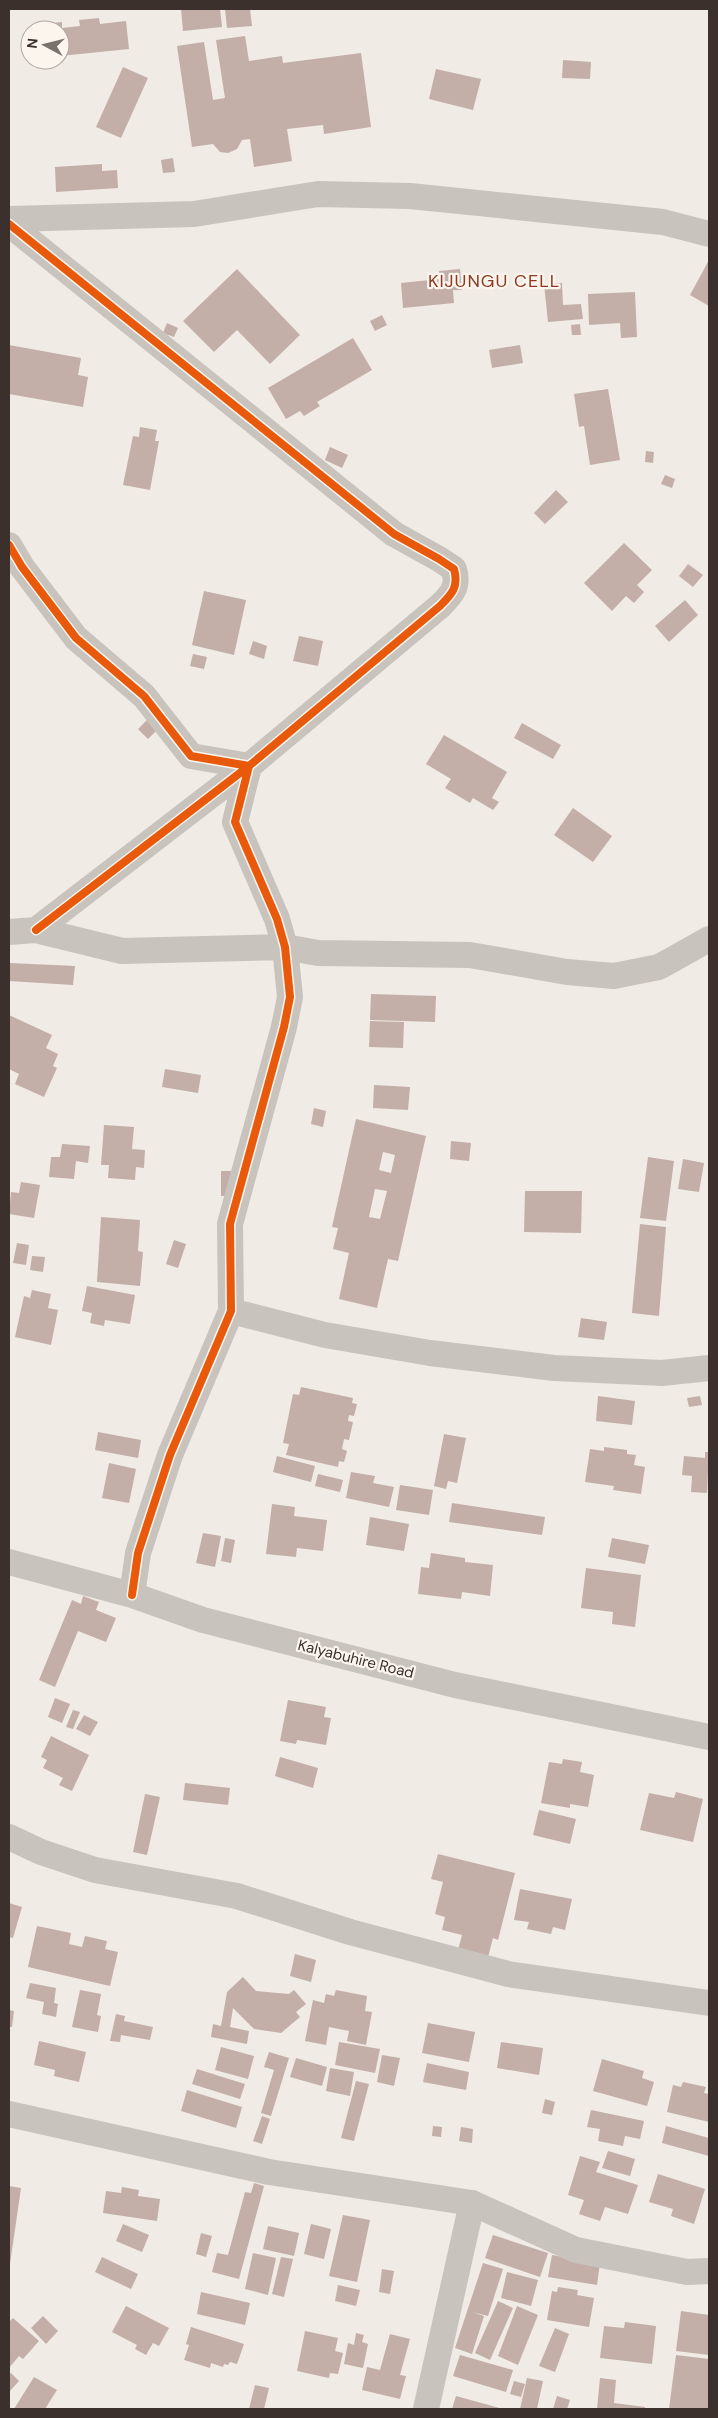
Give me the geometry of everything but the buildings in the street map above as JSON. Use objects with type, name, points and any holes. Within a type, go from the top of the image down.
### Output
[{"type":"street","points":[[9,219],[194,214],[318,194],[401,196],[663,222],[709,234]]},
{"type":"street","points":[[9,224],[394,534],[439,559],[454,570],[455,592],[248,766],[36,930]]},
{"type":"street","points":[[9,545],[22,567],[76,638],[144,696],[191,756],[248,766]]},
{"type":"street","points":[[132,1596],[138,1552],[170,1455],[231,1311],[230,1224],[284,1027],[290,997],[285,946],[277,919],[234,822],[248,766]]},
{"type":"street","points":[[9,932],[36,930],[122,951],[285,946],[318,953],[470,955],[567,972],[614,976],[659,967],[709,938]]},
{"type":"street","points":[[231,1311],[335,1337],[430,1353],[554,1368],[662,1373],[709,1368]]},
{"type":"street","name":"Kalyabuhire Road","points":[[9,1562],[132,1596],[204,1620],[455,1685],[709,1737]]},
{"type":"street","points":[[9,1837],[41,1852],[95,1870],[237,1896],[350,1932],[508,1974],[709,2003]]},
{"type":"street","points":[[9,2114],[270,2172],[472,2203],[576,2250],[687,2272],[709,2271]]},
{"type":"street","points":[[426,2409],[472,2203]]},
{"type":"cycle path","points":[[9,224],[394,534],[454,569],[456,581],[451,594],[440,606],[249,766],[36,930]]},
{"type":"cycle path","points":[[9,545],[22,567],[76,638],[144,696],[191,756],[249,766],[235,822],[277,919],[285,947],[290,997],[284,1027],[230,1224],[231,1311],[170,1455],[138,1553],[132,1595]]},
{"type":"district","name":"KIJUNGU CELL","points":[[494,281]]}]
